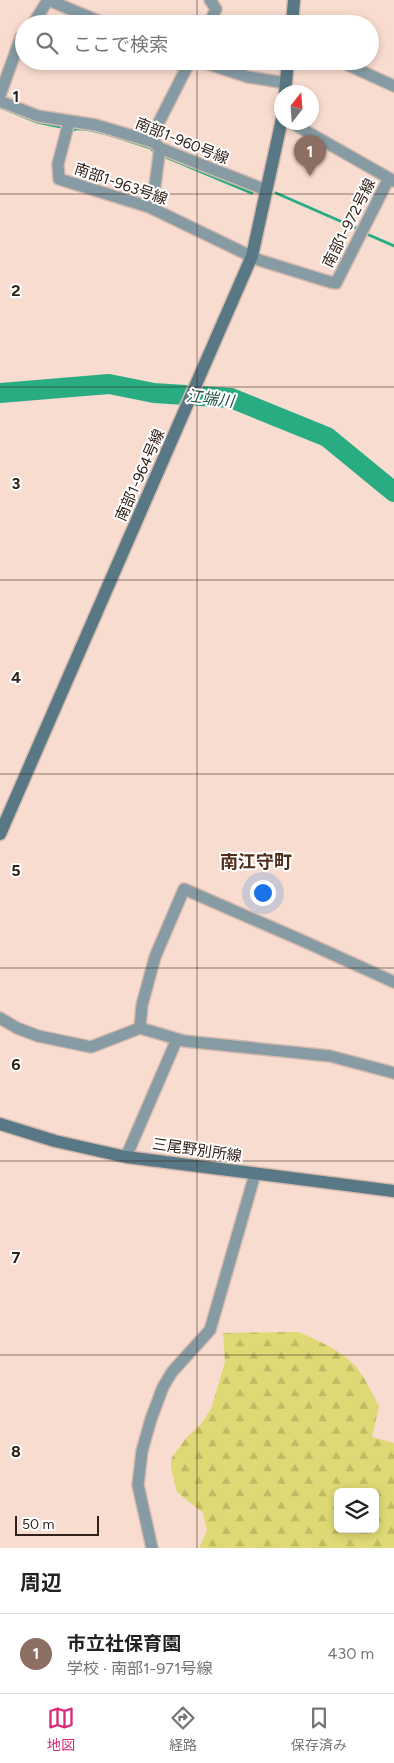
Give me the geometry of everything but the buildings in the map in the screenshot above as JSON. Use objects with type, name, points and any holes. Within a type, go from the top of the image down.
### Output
[{"type":"street","points":[[39,15],[48,0],[84,15]]},
{"type":"street","points":[[210,0],[216,9],[213,15]]},
{"type":"street","points":[[293,15],[294,0]]},
{"type":"street","points":[[0,95],[15,54]]},
{"type":"street","points":[[152,208],[159,122],[185,70]]},
{"type":"street","points":[[227,70],[276,85]]},
{"type":"street","points":[[286,85],[287,70]]},
{"type":"street","points":[[359,70],[394,86]]},
{"type":"street","name":"南部1-960号線","points":[[0,101],[38,116],[96,125],[157,145],[266,190]]},
{"type":"street","name":"南部1-963号線","points":[[69,122],[58,164],[59,179],[152,208],[252,256]]},
{"type":"street","name":"南部1-964号線","points":[[0,834],[174,439],[252,256],[280,130]]},
{"type":"street","points":[[304,130],[391,179]]},
{"type":"street","name":"南部1-972号線","points":[[252,256],[259,260],[336,283],[391,179]]},
{"type":"street","points":[[140,1028],[142,1005],[155,957],[184,889],[394,982]]},
{"type":"street","points":[[0,1018],[17,1028],[38,1036],[91,1047],[140,1028],[177,1039],[330,1056],[394,1073]]},
{"type":"street","points":[[126,1157],[177,1039]]},
{"type":"street","name":"三尾野別所線","points":[[0,1124],[55,1141],[126,1157],[394,1191]]},
{"type":"street","points":[[152,1548],[138,1485],[144,1443],[163,1387],[172,1372],[210,1330],[255,1174]]},
{"type":"green space","points":[[298,1332],[323,1343],[355,1365],[368,1384],[379,1406],[372,1437],[394,1443],[394,1548],[199,1548],[207,1531],[203,1513],[177,1492],[171,1468],[171,1459],[186,1438],[201,1424],[211,1409],[225,1362],[223,1333]]},
{"type":"waterway","points":[[0,107],[37,122],[61,127]]},
{"type":"waterway","points":[[73,130],[88,130],[110,135],[151,148],[155,153]]},
{"type":"waterway","points":[[166,157],[252,193]]},
{"type":"waterway","points":[[276,193],[356,228]]},
{"type":"waterway","points":[[369,235],[394,246]]},
{"type":"waterway","name":"江端川","points":[[0,393],[109,384],[154,393],[231,398],[327,437],[394,492]]},
{"type":"place","name":"市立社保育園","points":[[310,176]]},
{"type":"district","name":"南江守町","points":[[256,862]]}]
